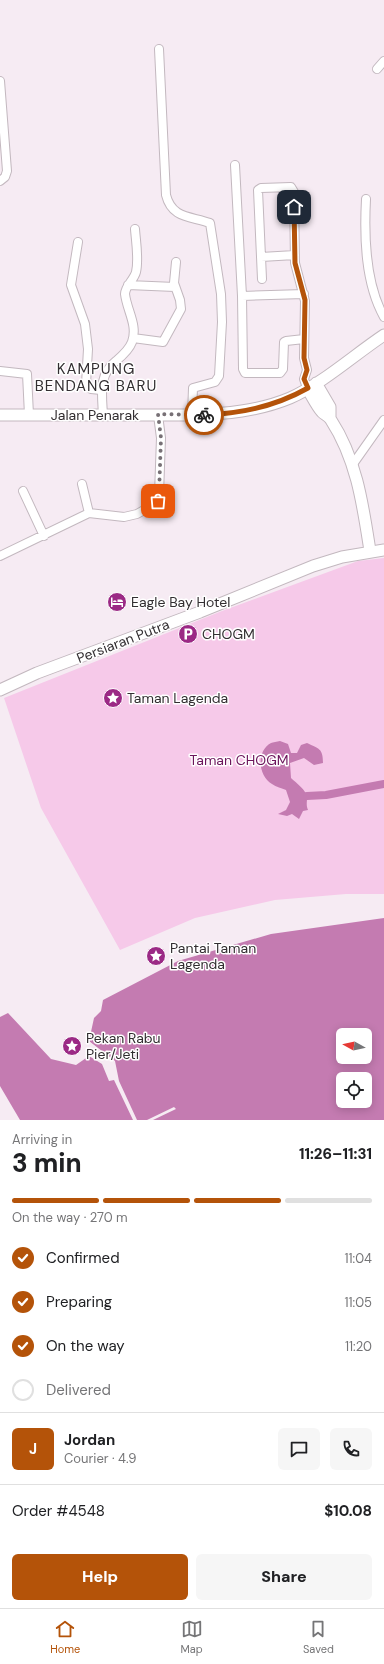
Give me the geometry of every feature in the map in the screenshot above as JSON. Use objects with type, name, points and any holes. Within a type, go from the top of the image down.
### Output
[{"type":"main road","name":"Jalan Penarak","points":[[0,415],[192,415],[232,413],[260,407],[290,398],[312,386],[384,335]]},
{"type":"main road","points":[[332,372],[322,412],[330,418],[353,464],[360,491],[370,551]]},
{"type":"main road","points":[[312,386],[323,404]]},
{"type":"main road","points":[[290,398],[323,404]]},
{"type":"main road","name":"Persiaran Putra","points":[[0,690],[36,673],[200,612],[314,566],[342,557],[370,551],[384,550]]},
{"type":"street","points":[[159,49],[166,195],[168,204],[173,210],[181,214],[210,223],[222,294],[219,376],[215,382],[193,388],[192,415]]},
{"type":"street","points":[[377,68],[384,61]]},
{"type":"street","points":[[0,82],[7,171],[5,177],[0,181]]},
{"type":"street","points":[[235,165],[242,296],[243,369],[245,373],[280,373],[283,368],[284,342],[304,339]]},
{"type":"street","points":[[262,279],[257,193],[261,188],[291,187],[294,192],[295,263],[304,294],[306,311],[304,358],[307,370],[313,376],[312,386]]},
{"type":"street","points":[[366,199],[366,233],[372,288],[378,306],[384,317]]},
{"type":"street","points":[[103,414],[101,390],[102,379],[106,370],[128,349],[133,338],[134,326],[125,295],[126,289],[135,274],[137,266],[135,229]]},
{"type":"street","points":[[78,242],[71,285],[85,324],[88,350],[86,384],[91,389],[101,390]]},
{"type":"street","points":[[261,257],[295,255]]},
{"type":"street","points":[[133,338],[163,342],[181,309],[180,300],[175,287],[174,276],[176,262]]},
{"type":"street","points":[[128,285],[175,287]]},
{"type":"street","points":[[242,296],[304,294]]},
{"type":"street","points":[[0,371],[27,374],[29,415]]},
{"type":"street","points":[[0,556],[89,513],[124,517],[137,514],[158,501],[161,438],[158,414]]},
{"type":"street","points":[[353,464],[384,420]]},
{"type":"street","points":[[82,484],[89,513]]},
{"type":"street","points":[[23,491],[44,536]]},
{"type":"green space","name":"Taman CHOGM","points":[[384,558],[384,894],[346,894],[275,900],[195,918],[120,950],[41,808],[4,698],[222,611],[358,561]]},
{"type":"shaded area","points":[[280,741],[288,744],[291,753],[297,753],[301,745],[307,743],[320,750],[322,754],[323,763],[314,765],[304,758],[290,763],[291,778],[307,795],[308,810],[303,811],[299,819],[292,814],[287,816],[278,814],[286,810],[290,802],[286,790],[267,780],[262,770],[261,757],[266,747],[271,743]]},
{"type":"shaded area","points":[[384,918],[384,1120],[20,1120],[0,1086],[0,1017],[8,1013],[51,1059],[76,1065],[89,1056],[89,1041],[94,1018],[101,1011],[103,1000],[178,961],[271,934]]},
{"type":"pier","points":[[89,1041],[115,1061],[119,1081],[137,1120],[133,1120],[114,1080],[109,1081],[102,1064],[89,1056]]},
{"type":"pier","points":[[174,1107],[176,1109],[153,1120],[147,1120]]},
{"type":"waterway","points":[[307,796],[326,795],[384,784]]},
{"type":"way so far","points":[[158,501],[161,438],[158,414],[204,415]]},
{"type":"place","name":"Eagle Bay Hotel","points":[[117,602]]},
{"type":"place","name":"CHOGM","points":[[188,634]]},
{"type":"place","name":"Taman Lagenda","points":[[113,698]]},
{"type":"place","name":"Pantai Taman Lagenda","points":[[156,956]]},
{"type":"place","name":"Pekan Rabu Pier/Jeti","points":[[72,1046]]},
{"type":"district","name":"KAMPUNG BENDANG BARU","points":[[96,378]]},
{"type":"route","points":[[204,415],[232,413],[260,407],[290,398],[308,388],[304,379],[307,370],[304,358],[306,311],[304,294],[295,263],[294,207]]}]
